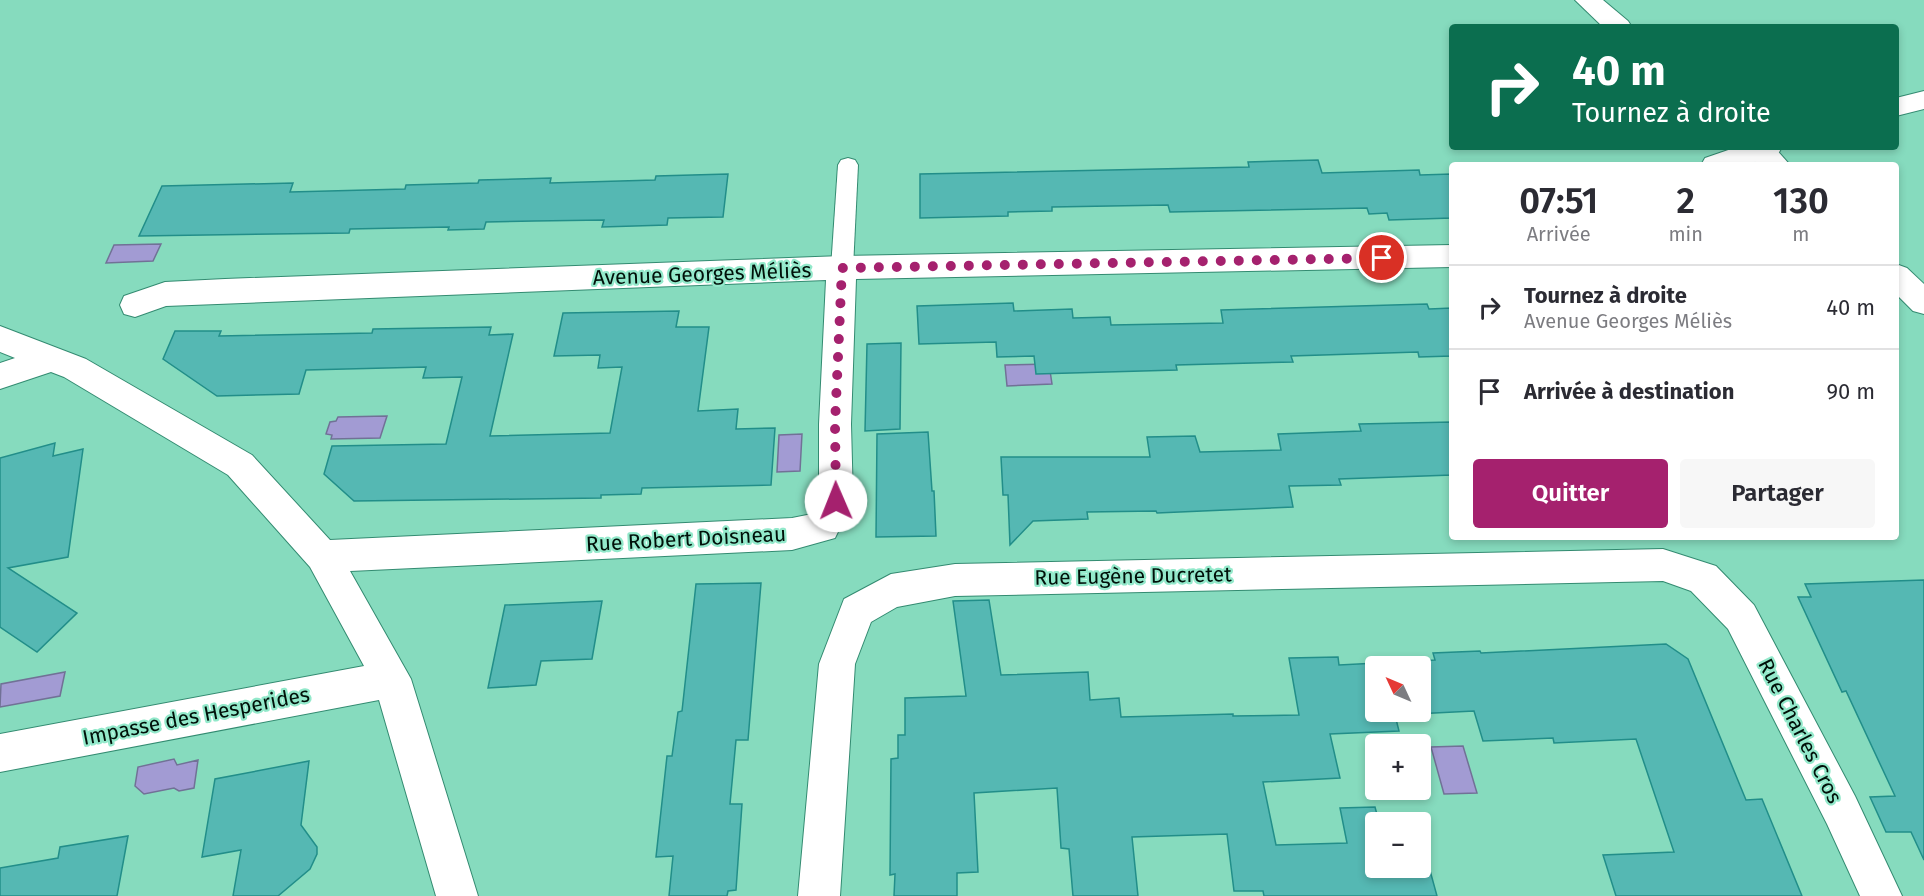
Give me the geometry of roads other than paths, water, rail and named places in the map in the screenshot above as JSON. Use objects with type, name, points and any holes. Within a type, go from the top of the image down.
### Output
[{"type":"street","points":[[1587,0],[1615,24]]},
{"type":"street","points":[[1899,106],[1924,100]]},
{"type":"street","points":[[1727,162],[1765,152]]},
{"type":"street","name":"Avenue Georges Méliès","points":[[135,305],[165,294],[842,268],[1449,256]]},
{"type":"street","name":"Rue Robert Doisneau","points":[[322,555],[792,534],[823,527],[836,501],[835,424],[842,268]]},
{"type":"street","points":[[1899,279],[1924,302]]},
{"type":"street","points":[[0,339],[75,368],[240,465],[322,555],[392,679],[457,896]]},
{"type":"street","points":[[0,375],[51,359]]},
{"type":"street","name":"Rue Eugène Ducretet","points":[[819,896],[837,664],[857,610],[891,591],[956,580],[1592,566],[1663,566],[1703,578]]},
{"type":"street","name":"Rue Charles Cros","points":[[1703,578],[1742,616],[1841,810],[1881,896]]},
{"type":"street","name":"Impasse des Hesperides","points":[[0,753],[392,679]]},
{"type":"lane","points":[[842,268],[848,165]]}]
